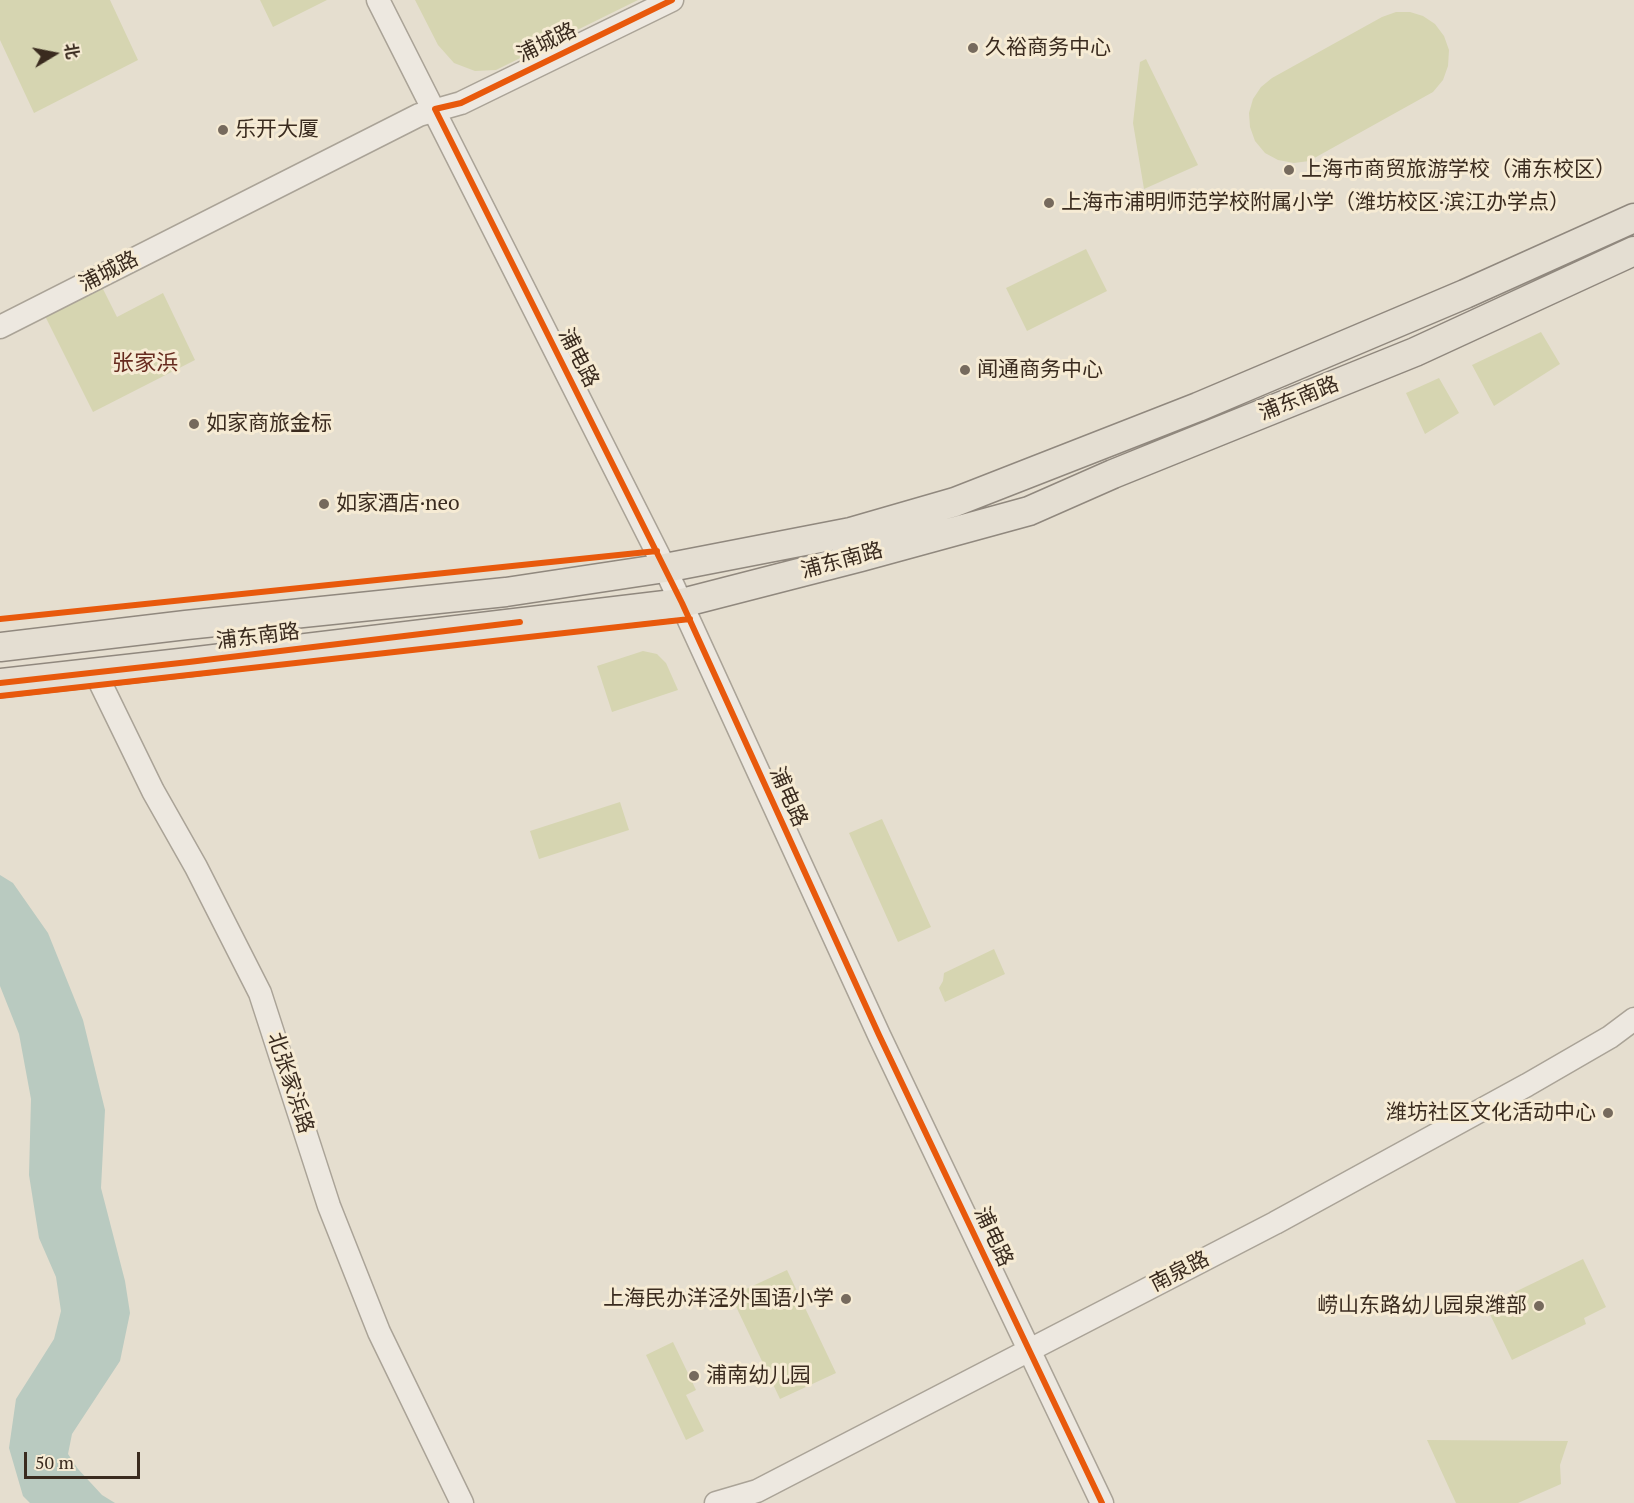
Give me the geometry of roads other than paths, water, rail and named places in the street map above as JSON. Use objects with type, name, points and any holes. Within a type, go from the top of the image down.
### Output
[{"type":"main road","name":"浦东南路","points":[[0,647],[506,592],[665,568],[851,532],[955,502],[1198,407],[1466,294],[1634,218]]},
{"type":"main road","name":"浦东南路","points":[[0,683],[682,603],[1029,511],[1113,474],[1415,352],[1634,251]]},
{"type":"street","name":"浦电路","points":[[378,0],[435,109],[682,603],[869,1014],[1102,1503]]},
{"type":"street","name":"浦城路","points":[[0,327],[419,115],[461,103],[672,0]]},
{"type":"street","name":"北张家浜路","points":[[95,672],[153,791],[196,867],[261,993],[333,1216],[379,1332],[462,1503]]},
{"type":"street","name":"南泉路","points":[[716,1503],[757,1491],[1275,1223],[1533,1081],[1610,1037],[1634,1019]]},
{"type":"place","name":"久裕商务中心","points":[[973,48]]},
{"type":"place","name":"乐开大厦","points":[[223,130]]},
{"type":"place","name":"上海市商贸旅游学校（浦东校区）","points":[[1289,170]]},
{"type":"place","name":"上海市浦明师范学校附属小学（潍坊校区·滨江办学点）","points":[[1049,203]]},
{"type":"place","name":"闻通商务中心","points":[[965,370]]},
{"type":"place","name":"如家商旅金标","points":[[194,424]]},
{"type":"place","name":"如家酒店·neo","points":[[324,504]]},
{"type":"place","name":"潍坊社区文化活动中心","points":[[1608,1113]]},
{"type":"place","name":"上海民办洋泾外国语小学","points":[[846,1299]]},
{"type":"place","name":"崂山东路幼儿园泉潍部","points":[[1539,1306]]},
{"type":"place","name":"浦南幼儿园","points":[[694,1376]]},
{"type":"district","name":"张家浜","points":[[145,364]]}]
